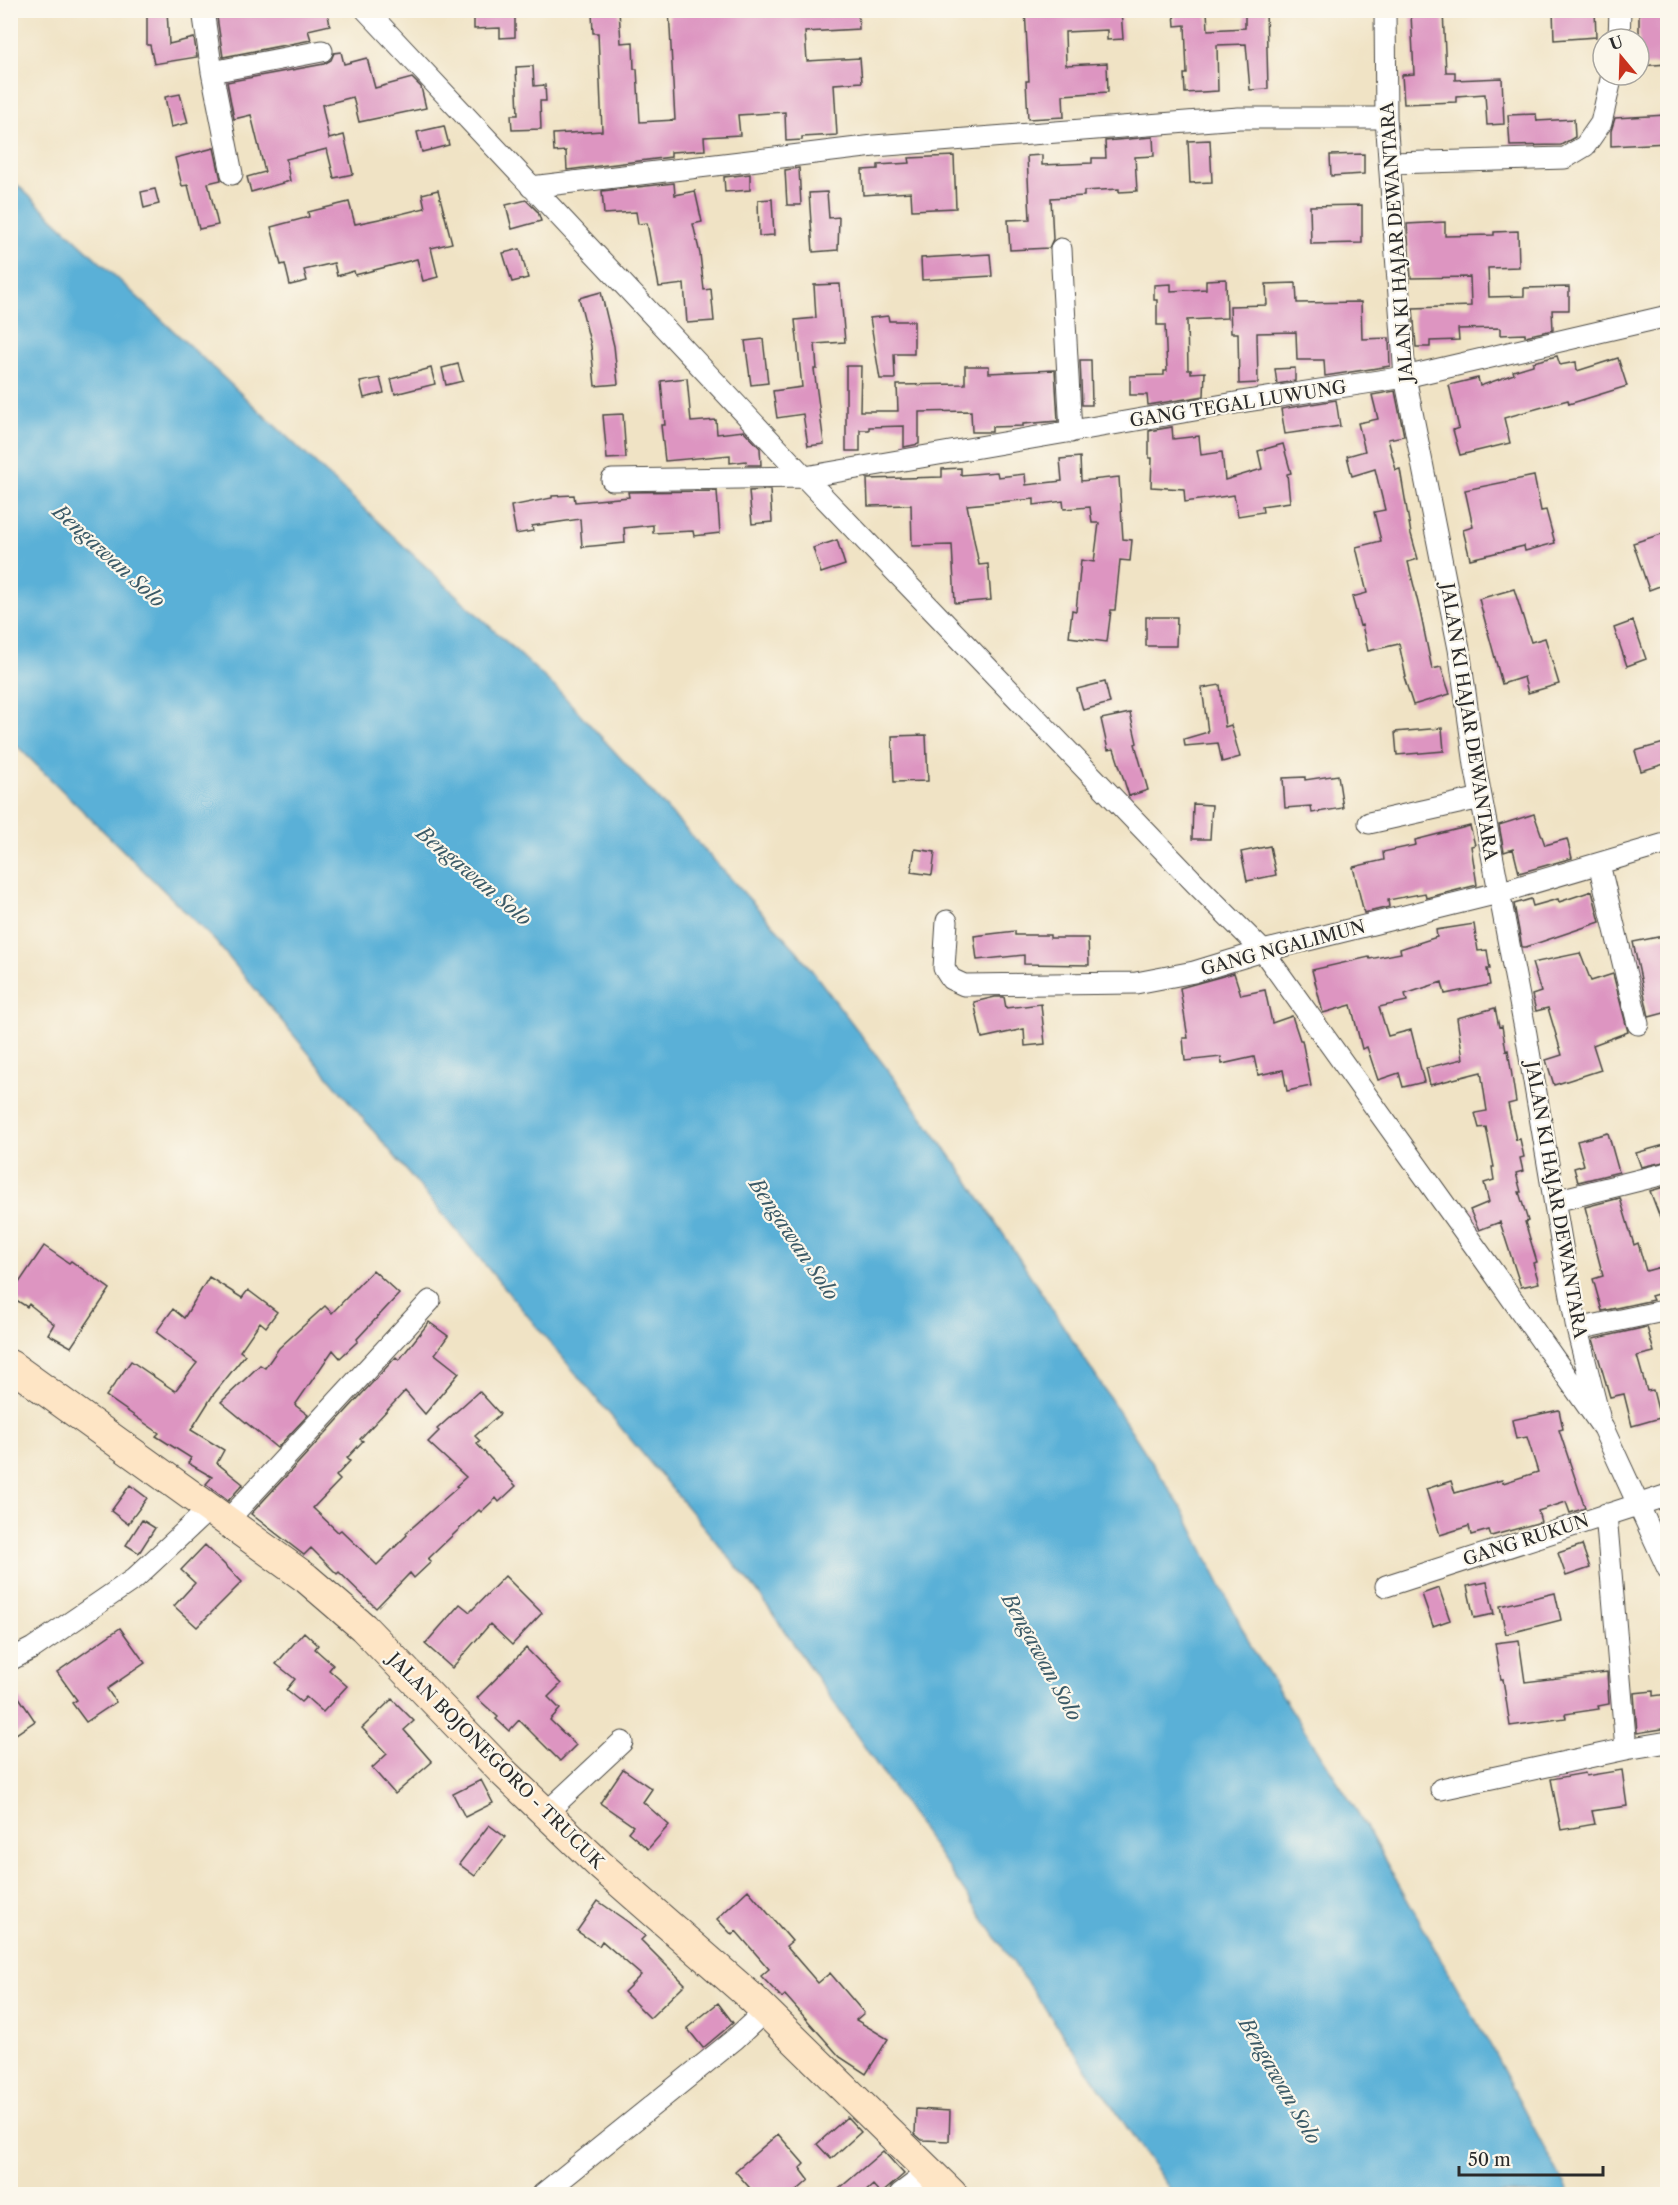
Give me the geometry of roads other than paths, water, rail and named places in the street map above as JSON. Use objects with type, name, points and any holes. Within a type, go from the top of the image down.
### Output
[{"type":"street","points":[[203,10],[212,72],[232,174]]},
{"type":"street","points":[[366,10],[805,477],[1263,951],[1603,1428],[1668,1569]]},
{"type":"street","name":"JALAN KI HAJAR DEWANTARA","points":[[1385,10],[1386,118],[1406,377],[1459,649],[1481,798],[1526,1035],[1577,1329],[1603,1428]]},
{"type":"street","points":[[1619,27],[1620,10]]},
{"type":"street","points":[[212,72],[322,51]]},
{"type":"street","points":[[1391,163],[1565,158],[1586,146],[1601,123],[1609,87]]},
{"type":"street","points":[[531,187],[874,146],[1239,118],[1386,118]]},
{"type":"street","points":[[1061,249],[1071,432]]},
{"type":"street","name":"GANG TEGAL LUWUNG","points":[[612,480],[805,477],[1247,401],[1406,377],[1668,316]]},
{"type":"street","points":[[1369,823],[1481,798]]},
{"type":"street","name":"GANG NGALIMUN","points":[[947,921],[944,968],[951,979],[964,985],[1136,983],[1194,972],[1263,951],[1498,893],[1668,843]]},
{"type":"street","points":[[1599,864],[1638,1024]]},
{"type":"street","points":[[1555,1201],[1668,1173]]},
{"type":"street","points":[[10,1660],[33,1648],[134,1579],[218,1515],[430,1301]]},
{"type":"street","points":[[1577,1329],[1668,1310]]},
{"type":"street","name":"JALAN BOJONEGORO - TRUCUK","points":[[10,1365],[306,1578],[363,1627],[503,1772],[600,1865],[765,2011],[952,2194]]},
{"type":"street","name":"GANG RUKUN","points":[[1386,1586],[1668,1495]]},
{"type":"street","points":[[1606,1514],[1626,1749]]},
{"type":"street","points":[[546,1813],[622,1742]]},
{"type":"street","points":[[1441,1789],[1668,1742]]},
{"type":"street","points":[[543,2194],[735,2039],[765,2011]]},
{"type":"street","points":[[900,2194],[929,2172]]},
{"type":"water","name":"Bengawan Solo","points":[[11,179],[560,692],[797,951],[968,1180],[1183,1510],[1253,1650],[1358,1813],[1492,2049],[1569,2194],[1173,2194],[757,1591],[216,942],[11,740]]}]
